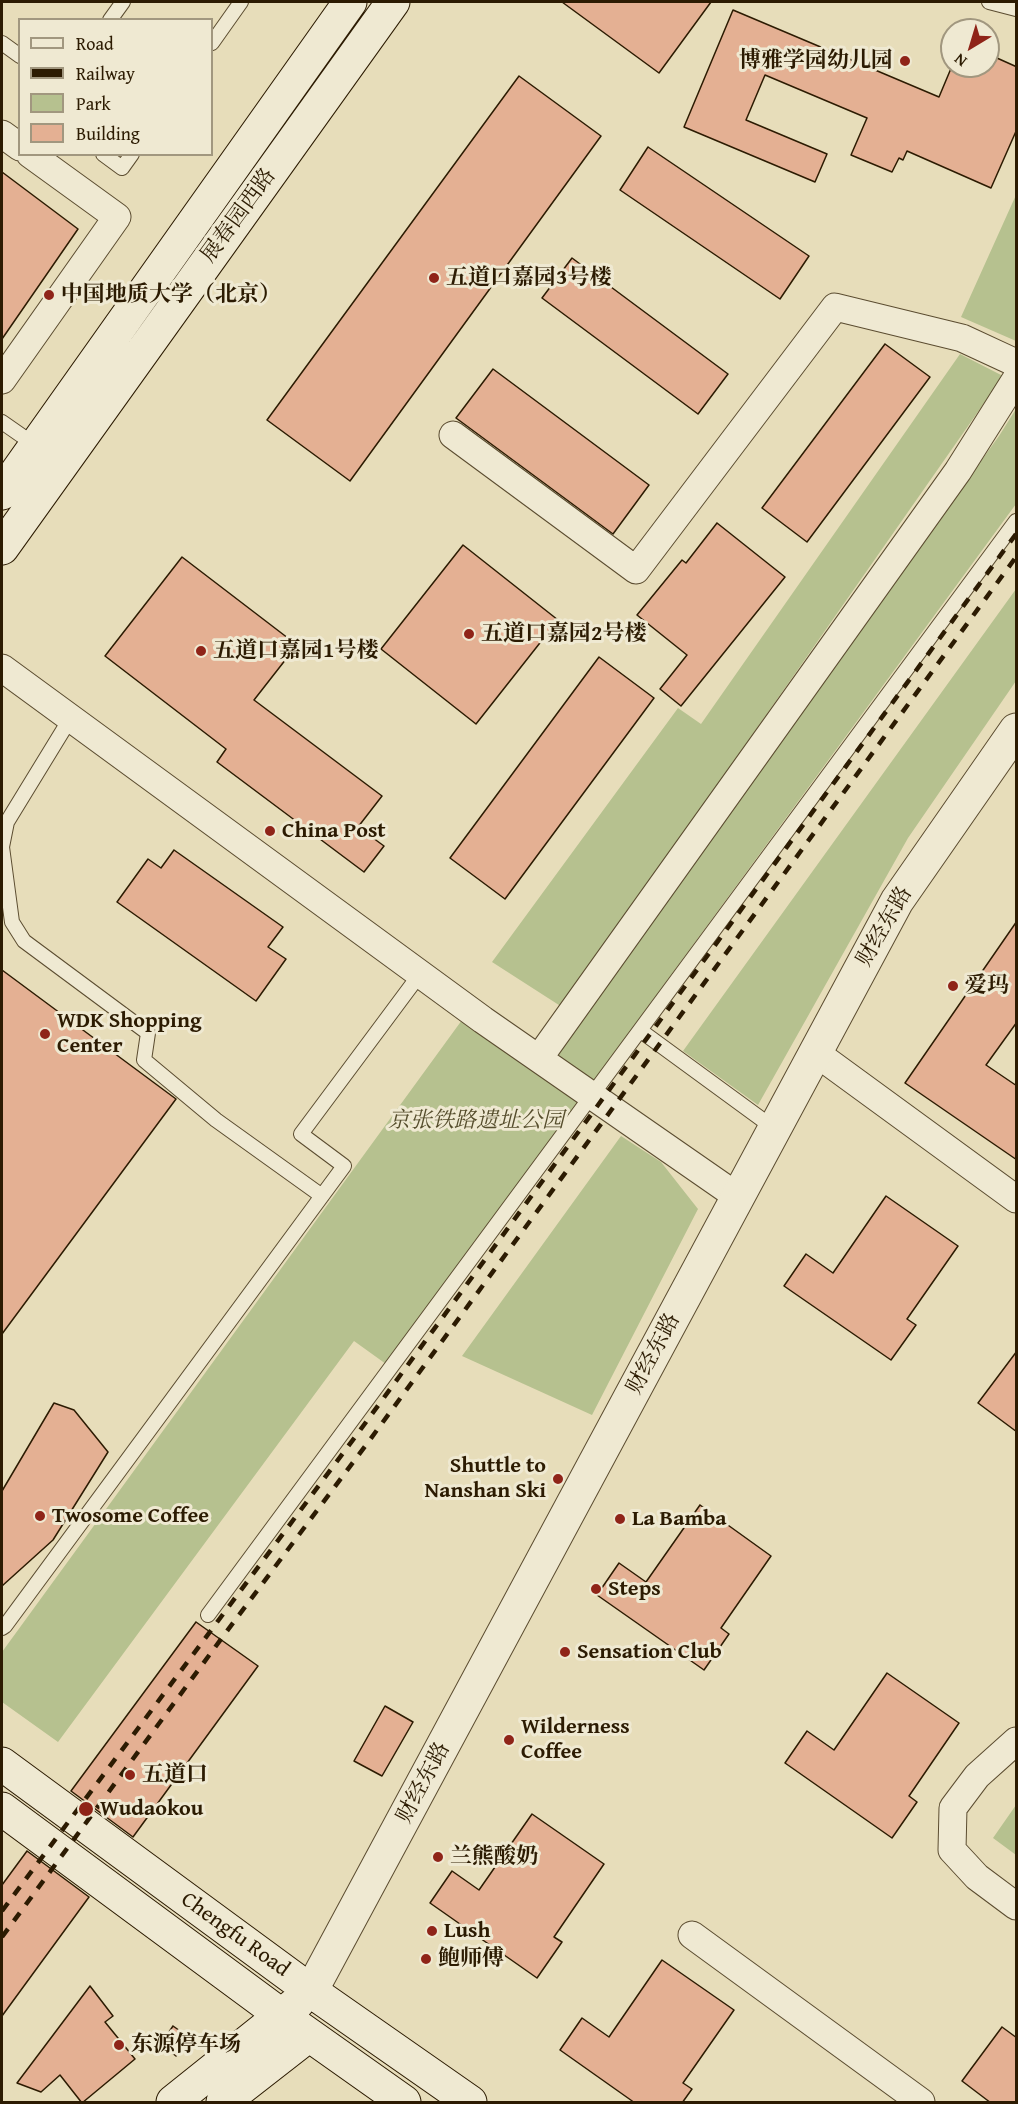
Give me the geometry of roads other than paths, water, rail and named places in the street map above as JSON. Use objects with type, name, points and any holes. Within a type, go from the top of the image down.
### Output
[{"type":"main road","name":"展春园西路","points":[[2,492],[350,2]]},
{"type":"main road","name":"展春园西路","points":[[2,548],[393,2]]},
{"type":"main road","name":"财经东路","points":[[311,1991],[897,901],[1017,730]]},
{"type":"main road","name":"Chengfu Road","points":[[2,1764],[311,1991],[470,2103]]},
{"type":"main road","name":"Chengfu Road","points":[[2,1809],[309,2035]]},
{"type":"main road","points":[[173,2103],[311,1991]]},
{"type":"main road","points":[[223,2103],[309,2035],[311,1991]]},
{"type":"main road","points":[[309,2035],[404,2103]]},
{"type":"street","points":[[2,134],[18,146]]},
{"type":"street","points":[[2,380],[117,217],[33,156]]},
{"type":"street","points":[[453,435],[636,570],[835,307],[962,338],[1017,363]]},
{"type":"street","points":[[539,1058],[958,471],[1017,379]]},
{"type":"street","points":[[2,668],[420,974],[738,1197]]},
{"type":"street","points":[[816,1053],[1017,1199]]},
{"type":"street","points":[[1017,1741],[977,1776],[953,1808],[952,1850],[977,1877],[1017,1906]]},
{"type":"street","points":[[692,1935],[921,2103]]},
{"type":"lane","points":[[111,18],[123,2]]},
{"type":"lane","points":[[213,42],[241,2]]},
{"type":"lane","points":[[988,2],[1017,9]]},
{"type":"lane","points":[[2,43],[18,55]]},
{"type":"lane","points":[[106,156],[122,168],[131,156]]},
{"type":"lane","points":[[2,422],[35,445]]},
{"type":"lane","points":[[208,1615],[1017,521]]},
{"type":"lane","points":[[70,719],[6,822],[2,848],[12,922],[24,941],[148,1033],[144,1060],[216,1120],[322,1196]]},
{"type":"lane","points":[[2,1628],[344,1166],[301,1134],[420,974]]},
{"type":"lane","points":[[641,1031],[775,1129]]},
{"type":"railway","points":[[2,1911],[358,1433],[1016,534]]},
{"type":"railway","points":[[2,1937],[369,1441],[1016,557]]},
{"type":"place","name":"博雅学园幼儿园","points":[[905,61]]},
{"type":"place","name":"五道口嘉园3号楼","points":[[434,278]]},
{"type":"place","name":"中国地质大学（北京）","points":[[49,295]]},
{"type":"place","name":"五道口嘉园2号楼","points":[[469,634]]},
{"type":"place","name":"五道口嘉园1号楼","points":[[201,651]]},
{"type":"place","name":"China Post","points":[[270,831]]},
{"type":"place","name":"爱玛","points":[[953,986]]},
{"type":"place","name":"WDK Shopping Center","points":[[45,1034]]},
{"type":"place","name":"Shuttle to Nanshan Ski","points":[[558,1479]]},
{"type":"place","name":"Twosome Coffee","points":[[40,1516]]},
{"type":"place","name":"La Bamba","points":[[620,1519]]},
{"type":"place","name":"Steps","points":[[596,1589]]},
{"type":"place","name":"Sensation Club","points":[[565,1652]]},
{"type":"place","name":"Wilderness Coffee","points":[[509,1740]]},
{"type":"place","name":"五道口","points":[[130,1775]]},
{"type":"place","name":"Wudaokou","points":[[86,1809]]},
{"type":"place","name":"兰熊酸奶","points":[[438,1857]]},
{"type":"place","name":"Lush","points":[[432,1931]]},
{"type":"place","name":"鲍师傅","points":[[426,1959]]},
{"type":"place","name":"东源停车场","points":[[119,2045]]},
{"type":"park label","name":"京张铁路遗址公园","points":[[476,1121]]}]
